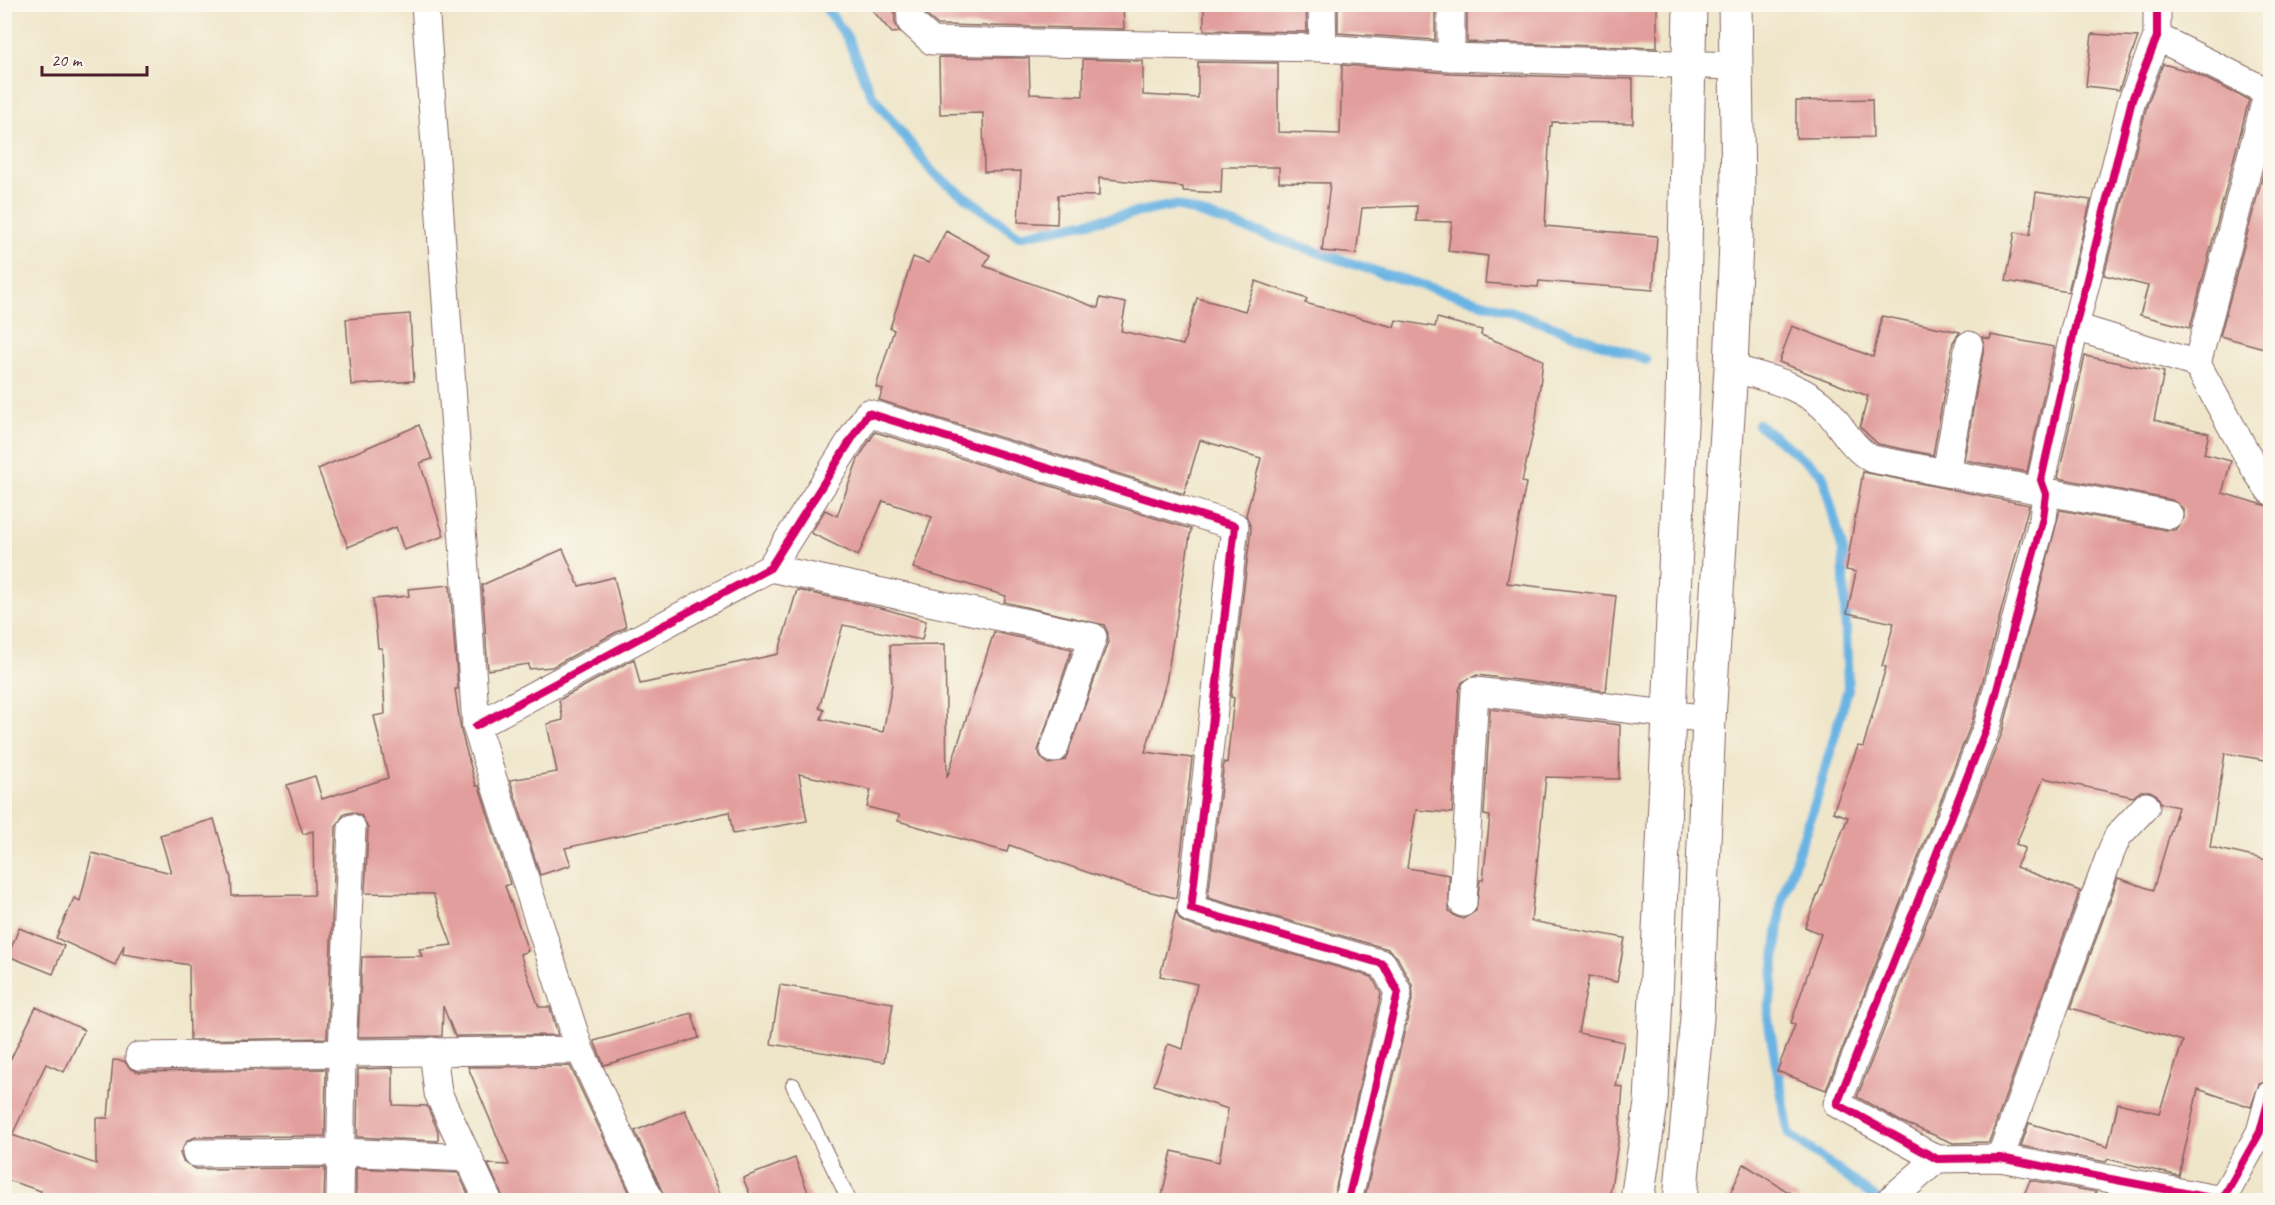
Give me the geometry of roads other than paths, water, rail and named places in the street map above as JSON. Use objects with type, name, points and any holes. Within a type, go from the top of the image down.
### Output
[{"type":"main road","points":[[1637,1200],[1651,1103],[1669,716],[1682,401],[1690,4]]},
{"type":"main road","points":[[1680,1200],[1697,1018],[1709,719],[1731,368],[1738,189],[1736,4]]},
{"type":"street","points":[[425,4],[476,726],[580,1050],[650,1200]]},
{"type":"street","points":[[910,4],[911,22],[932,41],[1323,48],[1451,57],[1736,66]]},
{"type":"street","points":[[1323,4],[1323,48]]},
{"type":"street","points":[[1451,4],[1451,57]]},
{"type":"street","points":[[2157,4],[2157,38],[2132,100],[2075,327],[2041,480],[2046,494],[2043,518],[1987,727],[1837,1104],[1937,1159],[2000,1158],[2222,1200],[2260,1132],[2270,1098]]},
{"type":"street","points":[[2157,38],[2269,92],[2197,364],[2255,469],[2271,491]]},
{"type":"street","points":[[2075,327],[2197,364]]},
{"type":"street","points":[[1946,473],[1969,345]]},
{"type":"street","points":[[1731,368],[1785,383],[1808,394],[1827,411],[1861,453],[1872,459],[2046,494],[2169,515]]},
{"type":"street","points":[[476,726],[770,568],[868,413],[1235,526],[1191,909],[1383,964],[1398,993],[1348,1200]]},
{"type":"street","points":[[770,568],[1093,637],[1054,749]]},
{"type":"street","points":[[1463,903],[1475,691],[1709,719]]},
{"type":"street","points":[[2000,1158],[2111,852],[2118,836],[2146,806]]},
{"type":"street","points":[[340,1200],[342,1053],[352,828]]},
{"type":"street","points":[[139,1056],[580,1050]]},
{"type":"street","points":[[433,1052],[438,1093],[488,1200]]},
{"type":"street","points":[[196,1153],[341,1152],[469,1158]]},
{"type":"street","points":[[1890,1200],[1937,1159]]},
{"type":"lane","points":[[793,1085],[849,1200]]},
{"type":"waterway","points":[[823,4],[847,37],[871,94],[934,174],[1019,236],[1175,205],[1384,274],[1510,311],[1646,360]]},
{"type":"waterway","points":[[1758,424],[1822,473],[1843,551],[1848,689],[1816,801],[1782,899],[1768,1019],[1789,1134],[1878,1200]]}]
